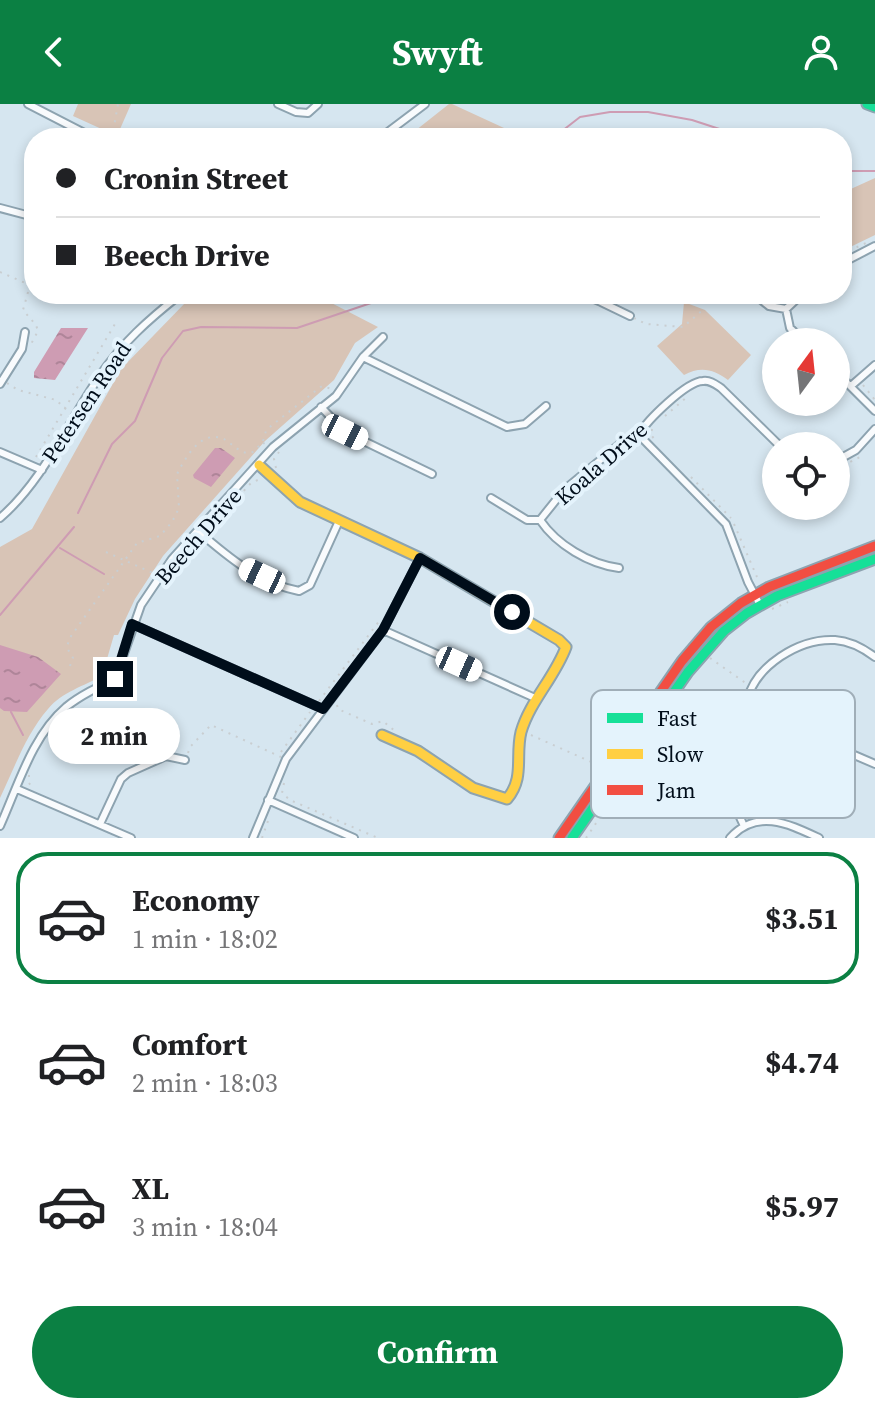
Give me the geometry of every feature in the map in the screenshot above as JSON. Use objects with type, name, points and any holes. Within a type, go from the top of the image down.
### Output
[{"type":"main road","points":[[867,104],[875,107]]},
{"type":"main road","points":[[259,465],[300,502],[420,558],[566,647],[563,658],[535,698],[522,729],[517,749],[521,772],[513,794],[507,799],[498,799],[456,779],[420,752],[382,735]]},
{"type":"main road","points":[[663,690],[693,647],[720,619],[754,595],[788,578],[875,546]]},
{"type":"main road","points":[[676,690],[699,658],[724,631],[793,589],[875,559]]},
{"type":"main road","points":[[559,838],[591,792]]},
{"type":"main road","points":[[572,838],[591,811]]},
{"type":"street","points":[[28,104],[72,128]]},
{"type":"street","points":[[278,104],[296,112],[308,113],[318,104]]},
{"type":"street","points":[[393,128],[425,104]]},
{"type":"street","points":[[0,208],[24,214]]},
{"type":"street","points":[[852,258],[875,246]]},
{"type":"street","name":"Petersen Road","points":[[0,518],[42,470],[100,374],[131,336],[169,304]]},
{"type":"street","points":[[605,304],[630,316]]},
{"type":"street","points":[[766,304],[786,309]]},
{"type":"street","points":[[786,309],[791,304]]},
{"type":"street","points":[[786,309],[790,328]]},
{"type":"street","points":[[1,382],[22,349],[25,332]]},
{"type":"street","name":"Beech Drive","points":[[0,826],[39,739],[64,708],[85,693],[115,679],[132,624],[160,577],[273,447],[337,393],[363,357],[383,337]]},
{"type":"street","points":[[363,357],[507,427],[525,424],[546,406]]},
{"type":"street","points":[[875,365],[851,386],[875,411]]},
{"type":"street","name":"Koala Drive","points":[[491,498],[527,520],[540,520],[564,490],[627,438],[639,435],[646,423],[696,382],[704,381],[721,388],[766,432]]},
{"type":"street","points":[[321,407],[345,432],[432,474]]},
{"type":"street","points":[[850,453],[875,429]]},
{"type":"street","points":[[639,435],[726,524],[761,610]]},
{"type":"street","points":[[0,452],[42,470]]},
{"type":"street","points":[[540,520],[554,538],[599,564],[619,568]]},
{"type":"street","points":[[198,531],[236,565],[299,591],[310,585],[339,521]]},
{"type":"street","points":[[253,838],[283,758],[319,707],[330,699],[383,630],[420,558]]},
{"type":"street","points":[[132,624],[319,707]]},
{"type":"street","points":[[383,630],[535,698]]},
{"type":"street","points":[[752,688],[774,659],[823,640],[848,642],[875,657]]},
{"type":"street","points":[[855,755],[875,764]]},
{"type":"street","points":[[100,824],[121,779],[128,773],[166,756],[185,760]]},
{"type":"street","points":[[17,789],[131,838]]},
{"type":"street","points":[[268,800],[354,838]]},
{"type":"street","points":[[740,818],[744,826]]},
{"type":"street","points":[[730,838],[744,826],[763,820],[776,821],[819,838]]},
{"type":"path","points":[[114,128],[118,104]]},
{"type":"path","points":[[852,250],[867,243]]},
{"type":"path","points":[[0,272],[24,282]]},
{"type":"path","points":[[25,304],[23,310],[38,331],[27,354]]},
{"type":"path","points":[[630,316],[646,324],[683,327],[705,308]]},
{"type":"path","points":[[36,457],[115,324]]},
{"type":"path","points":[[1,382],[56,400],[75,415]]},
{"type":"path","points":[[70,666],[73,658],[67,648],[69,639],[137,543],[160,536],[172,522],[179,508],[177,474],[197,444],[216,437],[246,453],[252,452],[271,426],[318,389],[326,387],[337,393]]},
{"type":"path","points":[[664,451],[651,435],[651,429],[694,391]]},
{"type":"path","points":[[262,442],[280,450],[274,459],[277,470],[272,476]]},
{"type":"path","points":[[686,472],[730,517],[757,577]]},
{"type":"path","points":[[106,552],[160,577]]},
{"type":"path","points":[[761,610],[788,602]]},
{"type":"path","points":[[185,760],[190,747],[211,725],[283,758],[379,621]]},
{"type":"path","points":[[717,650],[710,658],[752,688]]},
{"type":"path","points":[[107,691],[128,684],[125,668]]},
{"type":"path","points":[[330,699],[338,709],[372,724],[383,721],[398,734]]},
{"type":"path","points":[[525,741],[528,734]]},
{"type":"path","points":[[29,776],[29,783],[38,790]]},
{"type":"path","points":[[284,784],[282,793],[290,800],[378,838]]},
{"type":"path","points":[[586,838],[600,818]]},
{"type":"shaded area","points":[[78,104],[131,104],[120,128],[99,128],[73,116]]},
{"type":"shaded area","points":[[452,104],[504,128],[419,128]]},
{"type":"shaded area","points":[[875,178],[875,235],[852,246],[852,188]]},
{"type":"shaded area","points":[[184,304],[333,304],[378,327],[355,343],[334,380],[265,441],[163,556],[135,599],[118,635],[114,635],[102,676],[66,694],[48,709],[27,740],[0,798],[0,547],[32,529],[121,369]]},
{"type":"shaded area","points":[[684,304],[705,310],[751,355],[728,380],[707,370],[684,375],[657,346],[682,324]]},
{"type":"water","points":[[61,328],[88,328],[55,380],[34,378],[34,372]]},
{"type":"water","points":[[215,448],[221,448],[235,458],[211,487],[193,475]]},
{"type":"water","points":[[0,645],[38,657],[61,674],[27,712],[0,708]]},
{"type":"waterway","points":[[566,128],[580,117],[610,112],[648,112],[716,128]]},
{"type":"waterway","points":[[852,171],[875,171]]},
{"type":"waterway","points":[[78,513],[112,444],[135,421],[162,358],[183,331],[201,327],[297,328],[368,304]]},
{"type":"waterway","points":[[0,615],[74,527]]},
{"type":"waterway","points":[[60,548],[104,574]]},
{"type":"waterway","points":[[11,712],[23,735]]},
{"type":"traffic: fast","points":[[867,104],[875,107]]},
{"type":"traffic: fast","points":[[675,690],[724,631],[747,613],[777,596],[875,559]]},
{"type":"traffic: fast","points":[[572,838],[591,811]]},
{"type":"traffic: slow","points":[[259,465],[300,502],[420,558],[566,647],[525,721],[519,741],[516,783],[507,799],[473,788],[418,751],[382,735]]},
{"type":"traffic: jam","points":[[662,690],[711,627],[741,603],[769,587],[875,546]]},
{"type":"traffic: jam","points":[[559,838],[591,792]]},
{"type":"route","points":[[115,679],[132,624],[323,709],[394,613],[420,558],[512,612]]}]
